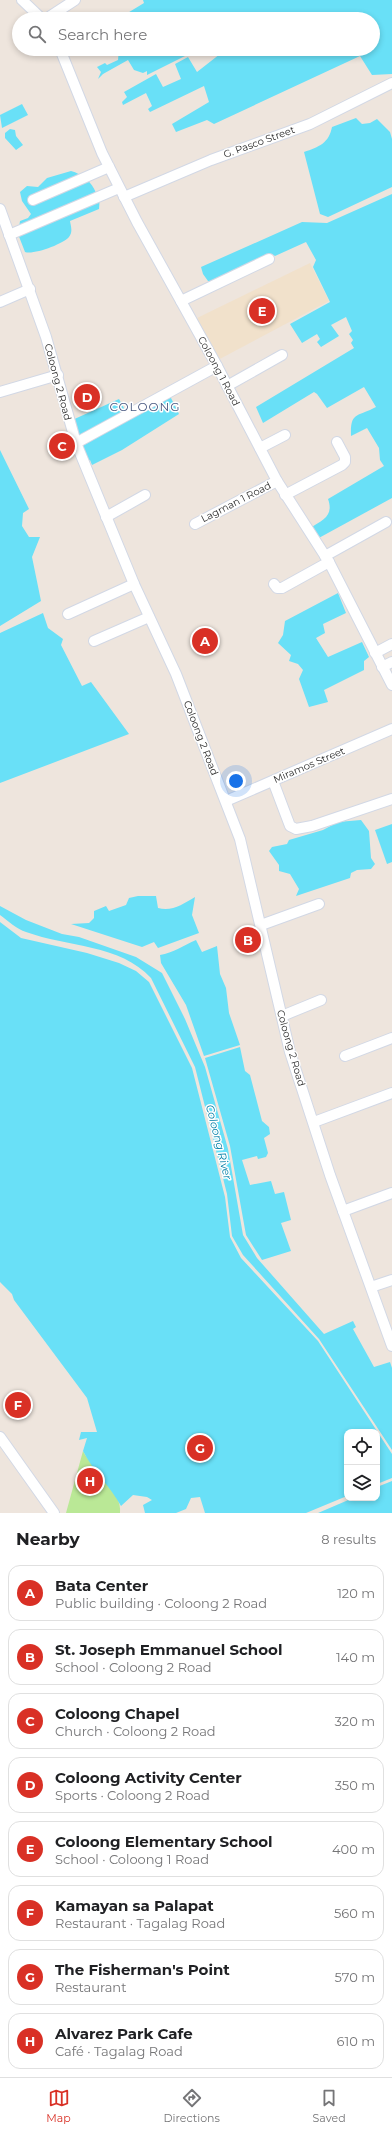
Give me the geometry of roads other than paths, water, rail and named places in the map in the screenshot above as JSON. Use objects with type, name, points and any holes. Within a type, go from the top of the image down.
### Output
[{"type":"street","points":[[22,0],[35,12]]},
{"type":"street","points":[[57,12],[75,0]]},
{"type":"street","name":"Coloong 1 Road","points":[[63,56],[109,167],[122,192],[217,366],[277,481],[327,559],[374,653],[392,685]]},
{"type":"street","name":"G. Pasco Street","points":[[10,235],[122,192],[310,124],[392,83]]},
{"type":"street","points":[[33,200],[109,167]]},
{"type":"street","name":"Coloong 2 Road","points":[[0,209],[30,289],[58,375],[76,443],[134,584],[176,674],[240,839],[290,1052],[392,1346]]},
{"type":"street","points":[[181,301],[269,260]]},
{"type":"street","points":[[0,302],[30,289]]},
{"type":"street","points":[[227,386],[282,355]]},
{"type":"street","points":[[76,443],[217,366]]},
{"type":"street","points":[[0,392],[58,375]]},
{"type":"street","points":[[260,448],[285,435]]},
{"type":"street","points":[[285,495],[345,462],[345,457],[337,442]]},
{"type":"street","name":"Lagman 1 Road","points":[[195,524],[277,481]]},
{"type":"street","points":[[106,517],[145,495]]},
{"type":"street","points":[[274,584],[277,588],[282,588],[386,522]]},
{"type":"street","points":[[68,614],[134,584]]},
{"type":"street","points":[[94,641],[149,617]]},
{"type":"street","points":[[374,653],[392,644]]},
{"type":"street","points":[[382,666],[392,662]]},
{"type":"street","name":"Miramos Street","points":[[226,801],[392,729]]},
{"type":"street","points":[[273,781],[290,826],[296,829],[312,826],[392,799]]},
{"type":"street","points":[[261,925],[319,904]]},
{"type":"street","points":[[282,1016],[321,1000]]},
{"type":"street","points":[[345,1056],[392,1038]]},
{"type":"street","points":[[314,1122],[392,1093]]},
{"type":"street","points":[[344,1211],[392,1193]]},
{"type":"street","points":[[371,1287],[392,1280]]},
{"type":"street","points":[[0,1437],[54,1513]]},
{"type":"water","points":[[143,0],[392,0],[392,74],[372,75],[360,56],[380,56],[380,12],[129,12],[144,3]]},
{"type":"water","points":[[118,56],[185,56],[147,75],[147,71],[143,73],[134,70],[128,60],[103,74],[98,79],[101,72],[97,67],[105,63],[107,65],[118,60]]},
{"type":"water","points":[[217,56],[360,56],[214,124],[207,120],[176,132],[172,124],[209,102],[204,86],[150,112],[148,109],[152,106],[146,93],[123,105],[122,102],[127,97],[124,92],[156,74],[163,87],[181,79],[175,64],[188,57],[197,72]]},
{"type":"water","points":[[22,104],[28,115],[2,128],[0,115]]},
{"type":"water","points":[[356,118],[362,124],[370,123],[377,119],[390,132],[392,139],[392,187],[328,217],[320,214],[304,152],[326,141],[332,127]]},
{"type":"water","points":[[10,129],[15,130],[16,136],[23,145],[16,150],[5,138],[5,133]]},
{"type":"water","points":[[71,171],[86,179],[92,185],[96,193],[100,195],[99,209],[70,221],[71,233],[66,240],[61,243],[35,252],[25,252],[18,234],[20,221],[28,218],[31,214],[22,201],[20,192],[27,186],[38,187],[47,178]]},
{"type":"water","points":[[392,194],[392,498],[317,539],[310,528],[323,520],[328,514],[330,510],[328,499],[384,466],[380,460],[379,448],[367,428],[351,436],[352,422],[354,418],[376,407],[364,387],[327,408],[314,392],[263,423],[256,407],[354,348],[351,343],[353,340],[349,334],[352,331],[346,317],[331,325],[339,336],[321,347],[317,342],[320,339],[317,334],[302,343],[290,324],[330,302],[313,267],[316,260],[306,242],[275,256],[272,254],[214,281],[208,281],[203,274],[201,267],[302,222],[327,223]]},
{"type":"water","points":[[170,396],[179,414],[122,450],[92,465],[90,460],[86,462],[79,448]]},
{"type":"water","points":[[119,399],[126,412],[77,436],[70,421]]},
{"type":"water","points":[[0,450],[29,509],[23,513],[22,526],[29,537],[40,537],[32,557],[41,601],[0,626]]},
{"type":"water","points":[[338,593],[346,613],[323,624],[325,633],[316,638],[328,657],[362,642],[369,657],[364,661],[364,670],[324,690],[328,702],[309,707],[299,679],[303,670],[298,664],[289,661],[291,655],[278,643],[283,635],[285,621]]},
{"type":"water","points":[[43,613],[48,628],[63,639],[61,645],[82,686],[91,682],[129,734],[0,783],[0,633]]},
{"type":"water","points":[[361,820],[369,831],[371,858],[375,864],[371,869],[357,870],[351,873],[350,878],[296,896],[299,889],[290,874],[279,871],[279,865],[269,851],[272,847],[287,844],[289,840],[323,830],[338,822]]},
{"type":"water","points":[[392,824],[392,862],[387,864],[375,830]]},
{"type":"water","points":[[138,896],[156,896],[158,908],[163,909],[177,907],[195,897],[192,915],[199,933],[158,948],[154,942],[142,947],[71,924],[89,923],[94,918],[94,911],[106,906],[109,911],[126,905],[129,898]]},
{"type":"water","name":"Coloong River","points":[[0,906],[26,920],[62,934],[79,937],[136,957],[162,973],[185,1019],[205,1067],[228,1149],[243,1235],[257,1258],[324,1334],[353,1321],[356,1327],[353,1329],[374,1367],[390,1362],[392,1368],[392,1450],[380,1432],[380,1429],[378,1429],[319,1339],[243,1255],[232,1236],[227,1194],[195,1067],[151,978],[138,967],[109,952],[42,937],[23,931],[0,915]]},
{"type":"water","points":[[0,922],[21,938],[87,953],[119,963],[136,971],[149,982],[192,1068],[225,1197],[230,1237],[241,1258],[318,1341],[376,1429],[344,1429],[344,1497],[306,1513],[205,1513],[200,1497],[191,1498],[186,1509],[176,1513],[145,1513],[143,1505],[152,1500],[147,1497],[133,1495],[121,1506],[83,1451],[87,1438],[79,1440],[81,1432],[97,1432],[87,1398],[14,1300],[12,1294],[0,1282]]},
{"type":"water","points":[[196,940],[202,952],[217,946],[220,974],[226,988],[229,1013],[240,1045],[204,1056],[186,1005],[161,963],[160,955],[174,951]]},
{"type":"water","points":[[240,1047],[245,1071],[250,1075],[262,1121],[269,1127],[270,1134],[264,1138],[268,1153],[266,1157],[258,1159],[257,1156],[242,1160],[250,1185],[271,1181],[275,1194],[284,1192],[291,1220],[281,1223],[291,1251],[262,1260],[246,1235],[230,1146],[205,1058]]},
{"type":"water","points":[[380,1436],[392,1454],[392,1478],[380,1483]]},
{"type":"water","points":[[392,1481],[392,1513],[318,1513],[346,1501],[380,1501],[380,1486]]},
{"type":"place","name":"Coloong Elementary School","points":[[262,311]]},
{"type":"place","name":"Coloong Activity Center","points":[[87,397]]},
{"type":"place","name":"Coloong Chapel","points":[[62,446]]},
{"type":"place","name":"Bata Center","points":[[205,641]]},
{"type":"place","name":"St. Joseph Emmanuel School","points":[[248,940]]},
{"type":"place","name":"Kamayan sa Palapat","points":[[18,1405]]},
{"type":"place","name":"The Fisherman's Point","points":[[200,1448]]},
{"type":"place","name":"Alvarez Park Cafe","points":[[90,1481]]},
{"type":"district","name":"COLOONG","points":[[145,406]]}]
